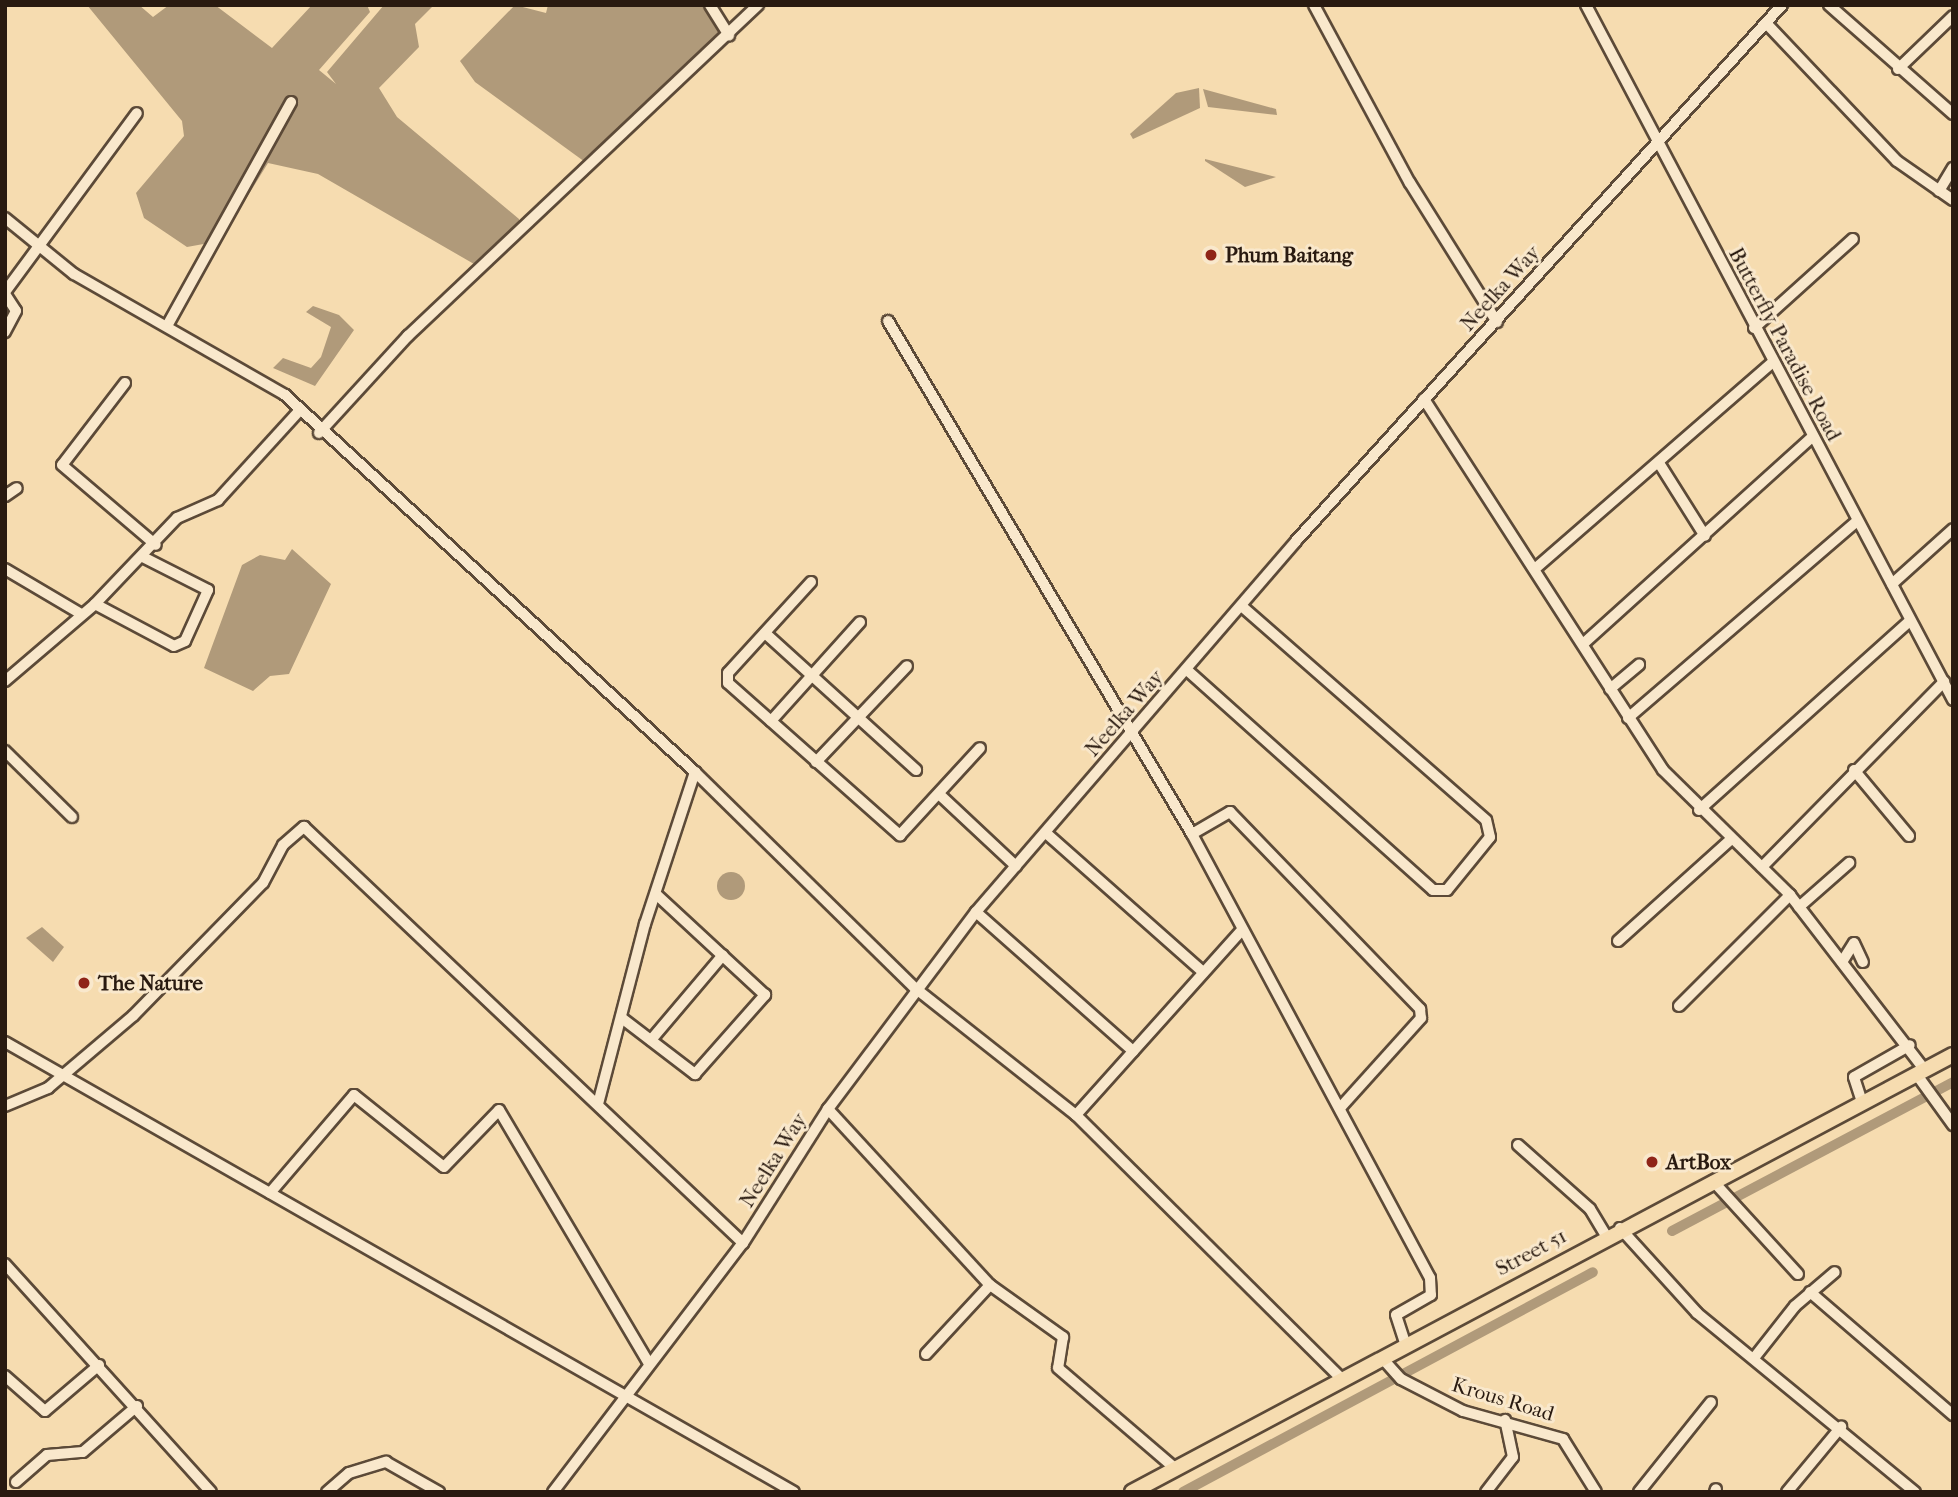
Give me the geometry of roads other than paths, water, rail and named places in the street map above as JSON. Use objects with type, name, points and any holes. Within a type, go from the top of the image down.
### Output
[{"type":"main road","name":"Street 51","points":[[1132,1492],[1341,1378],[1384,1362],[1406,1345],[1601,1226],[1620,1228],[1717,1186],[1858,1094],[1918,1064],[1953,1055]]},
{"type":"street","points":[[710,5],[729,35]]},
{"type":"street","points":[[319,433],[408,336],[758,5]]},
{"type":"street","points":[[1314,5],[1410,183],[1497,322]]},
{"type":"street","name":"Butterfly Paradise Road","points":[[1586,5],[1656,144],[1953,700]]},
{"type":"street","name":"Neelka Way","points":[[553,1492],[743,1242],[828,1109],[915,988],[976,912],[1424,399],[1497,322],[1782,5]]},
{"type":"street","points":[[1829,5],[1898,69],[1953,114]]},
{"type":"street","points":[[1898,69],[1953,16]]},
{"type":"street","points":[[1766,23],[1897,161],[1953,200]]},
{"type":"street","points":[[167,326],[291,102]]},
{"type":"street","points":[[5,332],[16,311],[5,293],[34,248],[137,113]]},
{"type":"street","points":[[1940,191],[1953,168]]},
{"type":"street","points":[[5,218],[34,248],[270,383],[319,433],[695,772],[915,988],[1076,1115],[1341,1378]]},
{"type":"street","points":[[1754,328],[1853,239]]},
{"type":"street","points":[[888,321],[1192,834],[1433,1286],[1431,1295],[1396,1315],[1406,1345]]},
{"type":"street","points":[[1537,567],[1772,363]]},
{"type":"street","points":[[125,383],[62,465],[156,545]]},
{"type":"street","points":[[1424,399],[1537,567],[1628,718],[1699,810],[1790,895],[1918,1064],[1933,1100],[1953,1125]]},
{"type":"street","points":[[6,679],[95,604],[156,545],[185,512],[218,500],[298,412]]},
{"type":"street","points":[[1583,645],[1812,437]]},
{"type":"street","points":[[1659,463],[1705,536]]},
{"type":"street","points":[[5,496],[18,488]]},
{"type":"street","points":[[1628,718],[1856,522]]},
{"type":"street","points":[[1892,584],[1953,529]]},
{"type":"street","points":[[95,604],[174,646],[185,641],[208,590],[143,557]]},
{"type":"street","points":[[5,569],[81,614]]},
{"type":"street","points":[[811,582],[726,678],[900,835],[940,795],[980,748]]},
{"type":"street","points":[[1187,670],[1433,890],[1447,890],[1490,837],[1486,820],[1243,607]]},
{"type":"street","points":[[1699,810],[1910,621]]},
{"type":"street","points":[[771,721],[860,622]]},
{"type":"street","points":[[765,633],[916,770]]},
{"type":"street","points":[[1610,688],[1639,665]]},
{"type":"street","points":[[816,762],[907,666]]},
{"type":"street","points":[[1762,867],[1854,770],[1944,682]]},
{"type":"street","points":[[5,751],[72,817]]},
{"type":"street","points":[[1854,770],[1909,836]]},
{"type":"street","points":[[598,1104],[695,772]]},
{"type":"street","points":[[940,795],[1016,866]]},
{"type":"street","points":[[1192,834],[1230,812],[1420,1009],[1421,1018],[1340,1108]]},
{"type":"street","points":[[5,1106],[41,1093],[65,1075],[190,959],[263,883],[276,854],[304,827],[743,1242]]},
{"type":"street","points":[[1045,833],[1203,972]]},
{"type":"street","points":[[1618,942],[1730,840]]},
{"type":"street","points":[[1799,907],[1849,863]]},
{"type":"street","points":[[623,1018],[695,1073],[763,1000],[763,990],[657,895]]},
{"type":"street","points":[[1679,1006],[1790,895]]},
{"type":"street","points":[[976,912],[1133,1051]]},
{"type":"street","points":[[1076,1115],[1242,930]]},
{"type":"street","points":[[1842,962],[1854,943],[1863,962]]},
{"type":"street","points":[[651,1040],[723,955]]},
{"type":"street","points":[[5,1042],[794,1492]]},
{"type":"street","points":[[1858,1094],[1857,1074],[1918,1064]]},
{"type":"street","points":[[270,1192],[354,1095],[444,1167],[499,1111],[649,1364]]},
{"type":"street","points":[[828,1109],[990,1285],[1059,1334],[1064,1342],[1058,1368],[1176,1469]]},
{"type":"street","points":[[1518,1145],[1601,1226]]},
{"type":"street","points":[[1717,1186],[1798,1274]]},
{"type":"street","points":[[1620,1228],[1696,1313],[1841,1427],[1915,1492]]},
{"type":"street","points":[[5,1264],[137,1406],[211,1492]]},
{"type":"street","points":[[1754,1358],[1810,1292],[1835,1272]]},
{"type":"street","points":[[926,1354],[990,1285]]},
{"type":"street","points":[[1810,1292],[1953,1415]]},
{"type":"street","name":"Krous Road","points":[[1384,1362],[1401,1379],[1463,1411],[1505,1420],[1569,1443],[1596,1492]]},
{"type":"street","points":[[5,1376],[45,1411],[99,1365]]},
{"type":"street","points":[[1639,1492],[1711,1402]]},
{"type":"street","points":[[16,1482],[47,1455],[83,1452],[137,1406]]},
{"type":"street","points":[[1486,1492],[1513,1457],[1505,1420]]},
{"type":"street","points":[[1787,1492],[1841,1427]]},
{"type":"street","points":[[327,1492],[349,1474],[386,1462],[439,1492]]},
{"type":"waterway","points":[[1672,1231],[1953,1082]]},
{"type":"waterway","points":[[1183,1492],[1593,1272]]},
{"type":"place","name":"Phum Baitang","points":[[1211,255]]},
{"type":"place","name":"The Nature","points":[[84,983]]},
{"type":"place","name":"ArtBox","points":[[1652,1162]]}]
